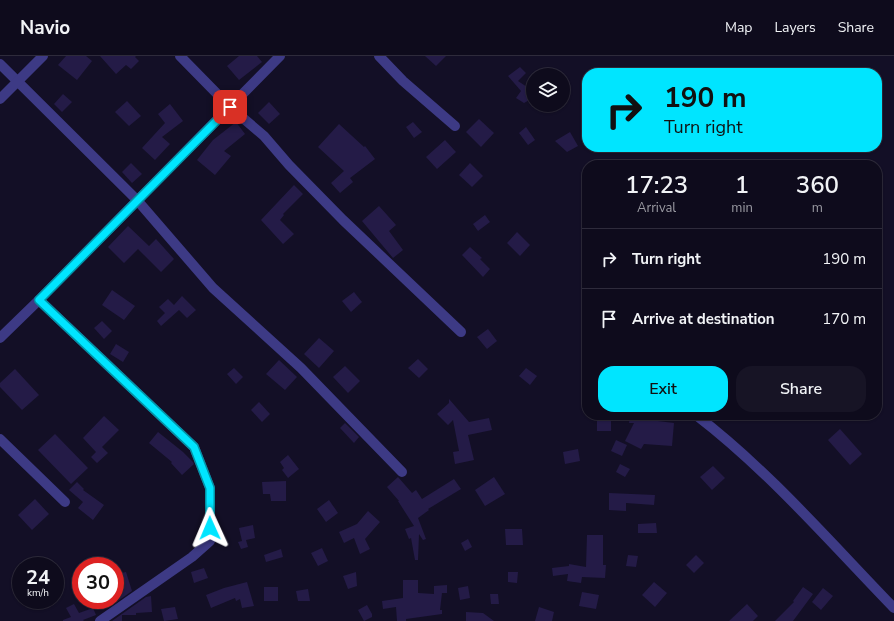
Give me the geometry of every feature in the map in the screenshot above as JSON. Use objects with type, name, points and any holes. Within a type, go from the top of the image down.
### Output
[{"type":"street","points":[[0,99],[43,56]]},
{"type":"street","points":[[180,56],[230,107],[264,136],[289,165],[343,220],[460,332]]},
{"type":"street","points":[[0,338],[280,56]]},
{"type":"street","points":[[378,56],[403,81],[456,126]]},
{"type":"street","points":[[0,64],[137,200],[213,288],[301,368],[402,472]]},
{"type":"street","points":[[39,300],[194,447],[210,488],[210,541],[192,557],[100,621]]},
{"type":"street","points":[[702,420],[769,478],[894,608]]},
{"type":"street","points":[[0,439],[65,502]]},
{"type":"building","points":[[66,56],[86,56],[92,61],[77,80],[58,65]]},
{"type":"building","points":[[100,56],[136,56],[135,57],[139,61],[131,69],[126,65],[116,74]]},
{"type":"building","points":[[239,56],[257,56],[262,62],[239,80],[227,66]]},
{"type":"building","points":[[425,56],[446,56],[436,66]]},
{"type":"building","points":[[520,67],[526,73],[518,81],[526,86],[526,102],[524,103],[516,98],[521,91],[508,76]]},
{"type":"building","points":[[63,94],[72,102],[62,112],[54,104]]},
{"type":"building","points":[[127,101],[141,116],[129,126],[115,112]]},
{"type":"building","points":[[269,102],[280,114],[269,124],[258,113]]},
{"type":"building","points":[[170,104],[183,121],[162,137],[170,144],[155,160],[142,148],[165,123],[158,114]]},
{"type":"building","points":[[479,119],[494,133],[481,147],[466,132]]},
{"type":"building","points":[[236,122],[245,134],[224,151],[231,156],[215,175],[197,160],[213,140]]},
{"type":"building","points":[[413,122],[422,132],[414,138],[406,127]]},
{"type":"building","points":[[339,124],[364,147],[365,146],[375,159],[350,178],[353,182],[340,193],[331,183],[344,171],[318,147]]},
{"type":"building","points":[[526,127],[535,140],[528,145],[519,133]]},
{"type":"building","points":[[570,132],[578,146],[567,152],[555,141]]},
{"type":"building","points":[[445,140],[456,152],[437,169],[426,157]]},
{"type":"building","points":[[131,163],[142,174],[132,183],[122,172]]},
{"type":"building","points":[[470,163],[483,176],[472,187],[459,175]]},
{"type":"building","points":[[294,185],[303,194],[283,214],[284,215],[280,220],[294,234],[283,244],[261,220]]},
{"type":"building","points":[[379,206],[396,225],[389,231],[403,250],[393,258],[362,221]]},
{"type":"building","points":[[485,215],[490,222],[478,231],[473,224]]},
{"type":"building","points":[[128,226],[149,246],[156,239],[174,259],[161,272],[138,249],[124,263],[108,247]]},
{"type":"building","points":[[517,232],[530,245],[520,256],[507,243]]},
{"type":"building","points":[[470,247],[482,258],[480,259],[490,269],[483,277],[462,255]]},
{"type":"building","points":[[112,290],[135,306],[124,320],[102,305]]},
{"type":"building","points":[[354,292],[362,302],[351,312],[342,301]]},
{"type":"building","points":[[182,296],[196,310],[187,318],[179,310],[161,326],[157,321],[165,313],[159,307],[168,299],[174,305]]},
{"type":"building","points":[[102,321],[112,331],[104,339],[94,328]]},
{"type":"building","points":[[488,329],[497,341],[487,349],[477,337]]},
{"type":"building","points":[[319,338],[334,351],[319,368],[304,354]]},
{"type":"building","points":[[116,344],[129,352],[123,362],[110,354]]},
{"type":"building","points":[[418,359],[428,369],[419,378],[408,368]]},
{"type":"building","points":[[279,360],[297,377],[285,390],[266,374]]},
{"type":"building","points":[[345,366],[360,381],[348,393],[333,377]]},
{"type":"building","points":[[234,368],[243,377],[236,384],[227,374]]},
{"type":"building","points":[[526,368],[537,376],[530,385],[519,376]]},
{"type":"building","points":[[15,369],[39,395],[22,410],[0,387],[0,383]]},
{"type":"building","points":[[449,399],[469,422],[489,418],[492,430],[468,435],[474,460],[455,464],[453,452],[459,451],[453,420],[448,425],[437,414],[449,403]]},
{"type":"building","points":[[259,402],[270,414],[262,422],[251,410]]},
{"type":"building","points":[[104,416],[119,430],[102,447],[108,453],[97,463],[91,457],[96,452],[83,438]]},
{"type":"building","points":[[597,420],[611,420],[611,431],[597,431]]},
{"type":"building","points":[[629,420],[650,420],[674,423],[672,446],[644,444],[641,449],[625,441],[634,423],[629,423]]},
{"type":"building","points":[[345,423],[359,437],[354,443],[340,428]]},
{"type":"building","points":[[840,429],[862,454],[850,465],[828,440]]},
{"type":"building","points":[[158,432],[193,462],[194,464],[182,475],[171,463],[172,462],[149,443]]},
{"type":"building","points":[[55,434],[88,468],[71,484],[38,450]]},
{"type":"building","points":[[616,440],[627,445],[622,456],[611,451]]},
{"type":"building","points":[[578,449],[580,461],[565,464],[563,452]]},
{"type":"building","points":[[288,455],[299,469],[288,478],[282,470],[284,468],[280,462]]},
{"type":"building","points":[[620,464],[630,469],[625,477],[616,472]]},
{"type":"building","points":[[713,466],[725,478],[712,490],[700,477]]},
{"type":"building","points":[[398,477],[412,493],[416,490],[422,499],[454,479],[461,489],[428,509],[429,510],[418,518],[426,539],[423,540],[419,534],[418,560],[415,560],[411,538],[409,539],[405,529],[414,526],[399,501],[387,487]]},
{"type":"building","points":[[494,477],[505,494],[485,506],[475,490]]},
{"type":"building","points":[[286,481],[286,501],[271,501],[270,494],[263,494],[262,482]]},
{"type":"building","points":[[77,482],[84,489],[83,490],[104,505],[93,520],[78,508],[83,502],[69,490]]},
{"type":"building","points":[[609,493],[655,495],[654,505],[626,503],[626,511],[609,510]]},
{"type":"building","points":[[35,499],[49,514],[32,530],[18,515]]},
{"type":"building","points":[[329,500],[338,513],[326,522],[317,509]]},
{"type":"building","points":[[368,511],[380,522],[365,539],[370,549],[360,554],[354,538],[344,543],[339,532],[357,524]]},
{"type":"building","points":[[656,523],[657,533],[638,533],[638,524]]},
{"type":"building","points":[[253,525],[255,538],[246,540],[248,547],[241,549],[238,542],[242,541],[239,528]]},
{"type":"building","points":[[505,529],[522,529],[523,545],[506,545]]},
{"type":"building","points":[[587,535],[603,535],[603,565],[606,565],[605,578],[582,577],[581,583],[567,581],[568,574],[553,576],[552,568],[569,566],[569,564],[586,567]]},
{"type":"building","points":[[468,539],[472,547],[465,551],[461,543]]},
{"type":"building","points":[[322,548],[328,561],[318,566],[311,553]]},
{"type":"building","points":[[281,549],[283,557],[266,562],[264,555]]},
{"type":"building","points":[[628,555],[638,556],[636,567],[626,566]]},
{"type":"building","points":[[696,555],[704,563],[694,573],[686,565]]},
{"type":"building","points":[[204,568],[208,578],[194,583],[191,572]]},
{"type":"building","points":[[124,572],[126,572],[132,591],[124,597]]},
{"type":"building","points":[[356,572],[357,586],[348,589],[343,576]]},
{"type":"building","points":[[508,572],[518,572],[517,583],[508,582]]},
{"type":"building","points":[[403,580],[418,580],[418,593],[434,594],[434,586],[447,585],[447,593],[442,593],[440,610],[442,610],[442,614],[406,619],[406,621],[397,621],[396,607],[383,609],[382,601],[403,598]]},
{"type":"building","points":[[247,582],[254,606],[242,608],[240,599],[236,601],[235,598],[211,608],[206,595],[224,588]]},
{"type":"building","points":[[654,582],[667,593],[655,607],[642,595]]},
{"type":"building","points":[[468,586],[470,598],[460,600],[458,588]]},
{"type":"building","points":[[264,587],[278,587],[278,601],[264,601]]},
{"type":"building","points":[[803,587],[813,594],[793,621],[775,621],[794,602],[793,601]]},
{"type":"building","points":[[823,588],[833,596],[821,610],[812,602]]},
{"type":"building","points":[[308,589],[310,601],[298,601],[296,591]]},
{"type":"building","points":[[582,592],[599,595],[596,609],[579,606]]},
{"type":"building","points":[[490,594],[498,594],[499,604],[491,604]]},
{"type":"building","points":[[151,596],[152,612],[136,613],[136,615],[122,615],[122,621],[112,621],[146,597]]},
{"type":"building","points":[[747,604],[758,616],[753,621],[729,621]]},
{"type":"building","points":[[72,605],[72,609],[77,609],[79,613],[93,609],[96,615],[83,620],[84,621],[63,621],[71,617],[66,608]]},
{"type":"building","points":[[367,605],[372,617],[364,621],[358,610]]},
{"type":"building","points":[[175,607],[178,619],[164,621],[161,609]]},
{"type":"building","points":[[539,607],[554,612],[552,621],[535,621]]},
{"type":"building","points":[[466,612],[483,613],[494,621],[466,621]]},
{"type":"route","points":[[210,528],[210,488],[194,447],[39,300],[230,107]]}]
